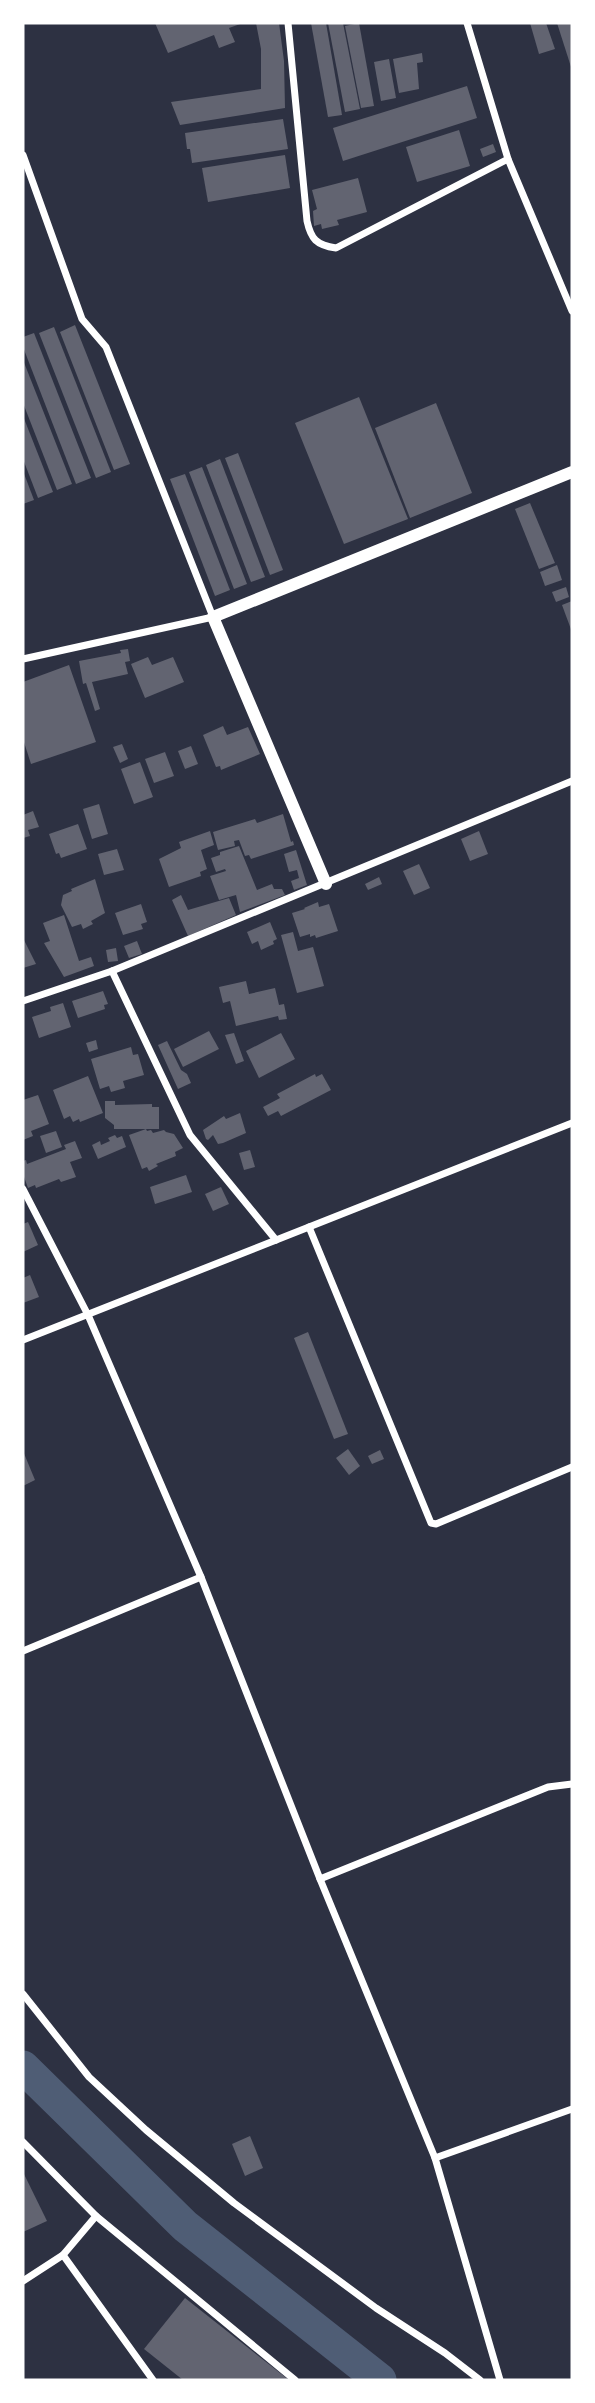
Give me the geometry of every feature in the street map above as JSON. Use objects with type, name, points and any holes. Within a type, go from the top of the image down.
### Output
[{"type":"street","points":[[288,23],[307,221],[310,235],[315,242],[336,247],[508,159]]},
{"type":"street","points":[[467,23],[508,159],[572,311]]},
{"type":"street","points":[[23,155],[82,319],[106,346],[213,617],[326,884]]},
{"type":"street","points":[[23,659],[213,617],[572,472]]},
{"type":"street","points":[[23,1001],[112,971],[572,781]]},
{"type":"street","points":[[112,971],[190,1135],[276,1240]]},
{"type":"street","points":[[23,1340],[572,1123]]},
{"type":"street","points":[[23,1189],[88,1315],[201,1577],[320,1879],[435,2158],[500,2380]]},
{"type":"street","points":[[309,1227],[431,1523],[436,1524],[572,1467]]},
{"type":"street","points":[[23,1651],[201,1577]]},
{"type":"street","points":[[320,1879],[548,1787],[572,1784]]},
{"type":"street","points":[[23,1994],[89,2077],[146,2130],[234,2203],[376,2308],[445,2353],[480,2380]]},
{"type":"street","points":[[435,2158],[572,2109]]},
{"type":"street","points":[[23,2142],[96,2216],[295,2380]]},
{"type":"street","points":[[23,2281],[63,2255],[96,2216]]},
{"type":"street","points":[[63,2255],[153,2380]]},
{"type":"building","points":[[155,23],[243,23],[229,28],[235,42],[219,48],[214,35],[168,53]]},
{"type":"building","points":[[256,23],[279,23],[284,61],[285,108],[180,125],[171,102],[261,89],[261,49]]},
{"type":"building","points":[[311,23],[326,23],[342,115],[328,117]]},
{"type":"building","points":[[328,23],[343,23],[360,109],[345,112]]},
{"type":"building","points":[[359,23],[374,106],[361,108],[345,26]]},
{"type":"building","points":[[530,23],[546,23],[555,49],[539,54]]},
{"type":"building","points":[[557,23],[572,23],[572,70]]},
{"type":"building","points":[[422,53],[423,62],[417,63],[419,89],[399,93],[393,59]]},
{"type":"building","points":[[389,59],[396,98],[381,101],[374,62]]},
{"type":"building","points":[[467,86],[477,118],[343,161],[333,128]]},
{"type":"building","points":[[283,119],[288,149],[192,163],[185,133]]},
{"type":"building","points":[[459,130],[470,166],[417,182],[406,147]]},
{"type":"building","points":[[493,144],[496,152],[483,157],[480,149]]},
{"type":"building","points":[[285,155],[290,188],[208,202],[202,168]]},
{"type":"building","points":[[358,178],[367,212],[337,220],[339,225],[322,229],[321,224],[314,226],[313,211],[317,209],[312,190]]},
{"type":"building","points":[[75,325],[130,464],[114,470],[60,332]]},
{"type":"building","points":[[54,327],[111,472],[96,478],[39,333]]},
{"type":"building","points":[[34,333],[91,478],[76,484],[23,347],[23,337]]},
{"type":"building","points":[[23,360],[72,484],[57,490],[23,403]]},
{"type":"building","points":[[359,397],[408,519],[344,544],[295,423]]},
{"type":"building","points":[[436,403],[472,493],[410,518],[375,428]]},
{"type":"building","points":[[23,416],[53,492],[38,498],[23,459]]},
{"type":"building","points":[[238,453],[283,570],[270,575],[225,458]]},
{"type":"building","points":[[220,459],[265,577],[251,582],[206,465]]},
{"type":"building","points":[[202,467],[247,584],[234,589],[189,472]]},
{"type":"building","points":[[23,471],[34,500],[23,504]]},
{"type":"building","points":[[185,474],[230,590],[215,596],[170,479]]},
{"type":"building","points":[[530,503],[555,563],[539,569],[515,509]]},
{"type":"building","points":[[557,565],[562,580],[545,586],[540,572]]},
{"type":"building","points":[[566,587],[569,597],[556,602],[552,592]]},
{"type":"building","points":[[572,601],[572,632],[562,605]]},
{"type":"building","points":[[128,649],[130,661],[125,662],[128,674],[92,682],[100,709],[95,711],[86,683],[83,684],[79,661],[121,653],[120,650]]},
{"type":"building","points":[[148,657],[152,665],[173,657],[184,682],[145,698],[131,664]]},
{"type":"building","points":[[69,665],[96,742],[31,764],[23,739],[23,682]]},
{"type":"building","points":[[223,726],[227,735],[248,727],[260,754],[221,770],[220,766],[216,767],[203,735]]},
{"type":"building","points":[[122,744],[128,759],[120,763],[113,747]]},
{"type":"building","points":[[191,746],[198,764],[185,769],[178,751]]},
{"type":"building","points":[[165,752],[174,776],[154,783],[145,759]]},
{"type":"building","points":[[140,762],[153,797],[134,804],[121,769]]},
{"type":"building","points":[[99,804],[108,834],[92,839],[83,809]]},
{"type":"building","points":[[33,811],[39,827],[28,830],[30,836],[23,838],[23,815]]},
{"type":"building","points":[[283,814],[294,845],[251,859],[249,855],[245,856],[239,840],[234,841],[235,846],[218,850],[213,832],[255,819],[257,823]]},
{"type":"building","points":[[78,824],[87,849],[61,858],[59,853],[56,854],[49,834]]},
{"type":"building","points":[[210,831],[214,845],[201,850],[207,869],[200,872],[201,876],[169,887],[159,859],[181,848],[179,842]]},
{"type":"building","points":[[479,831],[488,854],[470,861],[461,839]]},
{"type":"building","points":[[239,846],[257,890],[272,884],[274,889],[282,889],[285,895],[240,912],[236,895],[219,900],[210,876],[226,871],[216,872],[211,858]]},
{"type":"building","points":[[117,849],[124,870],[104,875],[98,854]]},
{"type":"building","points":[[296,850],[307,885],[294,890],[291,881],[299,878],[297,870],[289,872],[284,854]]},
{"type":"building","points":[[419,864],[430,888],[414,895],[403,871]]},
{"type":"building","points":[[379,877],[382,884],[368,890],[365,884]]},
{"type":"building","points":[[95,879],[105,913],[83,929],[81,924],[72,927],[61,905],[63,895]]},
{"type":"building","points":[[181,895],[188,910],[229,898],[236,915],[188,936],[172,900]]},
{"type":"building","points":[[318,902],[319,907],[329,904],[338,931],[316,938],[315,935],[310,937],[310,934],[300,937],[292,913]]},
{"type":"building","points":[[141,904],[147,922],[141,924],[143,929],[123,935],[115,913]]},
{"type":"building","points":[[64,915],[79,961],[91,957],[94,966],[64,977],[44,943],[50,941],[43,923]]},
{"type":"building","points":[[270,922],[277,939],[273,941],[274,944],[261,950],[258,941],[252,944],[247,932]]},
{"type":"building","points":[[293,932],[298,951],[313,947],[324,986],[297,993],[281,935]]},
{"type":"building","points":[[23,938],[36,964],[23,968]]},
{"type":"building","points":[[137,941],[142,954],[129,958],[124,946]]},
{"type":"building","points":[[116,948],[118,961],[108,962],[106,950]]},
{"type":"building","points":[[246,981],[249,994],[275,988],[279,1005],[284,1004],[287,1019],[279,1020],[278,1016],[236,1026],[230,1001],[223,1003],[219,987]]},
{"type":"building","points":[[103,991],[108,1004],[104,1005],[105,1009],[78,1018],[72,1001]]},
{"type":"building","points":[[63,1003],[71,1027],[39,1038],[32,1017],[51,1011],[50,1007]]},
{"type":"building","points":[[209,1031],[219,1049],[183,1067],[174,1049]]},
{"type":"building","points":[[234,1033],[244,1061],[236,1064],[225,1035]]},
{"type":"building","points":[[281,1033],[295,1059],[259,1078],[246,1051]]},
{"type":"building","points":[[96,1040],[98,1049],[89,1052],[86,1043]]},
{"type":"building","points":[[167,1041],[181,1070],[187,1074],[191,1083],[178,1089],[158,1045]]},
{"type":"building","points":[[131,1047],[133,1055],[138,1054],[144,1075],[123,1081],[125,1088],[111,1092],[109,1086],[100,1089],[91,1059]]},
{"type":"building","points":[[315,1074],[316,1077],[322,1074],[331,1090],[281,1116],[278,1111],[268,1116],[263,1107],[280,1098],[277,1094]]},
{"type":"building","points":[[88,1076],[103,1113],[80,1122],[79,1119],[73,1122],[70,1116],[64,1119],[53,1090]]},
{"type":"building","points":[[38,1095],[49,1124],[31,1131],[33,1136],[23,1140],[23,1100]]},
{"type":"building","points":[[105,1101],[115,1101],[115,1105],[152,1104],[152,1107],[159,1107],[159,1129],[114,1129],[114,1125],[105,1118]]},
{"type":"building","points":[[240,1113],[246,1133],[218,1144],[213,1135],[206,1139],[203,1130],[224,1116],[226,1119]]},
{"type":"building","points":[[146,1129],[153,1133],[164,1130],[174,1134],[183,1148],[175,1152],[176,1156],[156,1164],[158,1166],[149,1171],[147,1167],[142,1169],[129,1135]]},
{"type":"building","points":[[56,1131],[62,1147],[46,1153],[40,1136]]},
{"type":"building","points":[[115,1135],[117,1138],[122,1136],[126,1147],[98,1159],[92,1145],[100,1141],[101,1145]]},
{"type":"building","points":[[75,1141],[82,1158],[70,1162],[76,1177],[28,1188],[23,1174],[23,1161],[26,1160],[27,1164],[66,1149],[64,1145]]},
{"type":"building","points":[[250,1150],[255,1167],[244,1170],[239,1153]]},
{"type":"building","points":[[186,1175],[192,1192],[155,1204],[150,1187]]},
{"type":"building","points":[[221,1187],[229,1204],[213,1211],[205,1194]]},
{"type":"building","points":[[28,1222],[38,1245],[23,1252],[23,1224]]},
{"type":"building","points":[[30,1275],[39,1297],[23,1303],[23,1278]]},
{"type":"building","points":[[308,1332],[348,1434],[334,1439],[294,1338]]},
{"type":"building","points":[[348,1449],[360,1466],[349,1475],[336,1458]]},
{"type":"building","points":[[380,1450],[384,1459],[372,1464],[368,1456]]},
{"type":"building","points":[[23,1451],[35,1480],[23,1486]]},
{"type":"building","points":[[250,2136],[263,2168],[245,2176],[232,2144]]},
{"type":"building","points":[[23,2172],[47,2221],[23,2232]]},
{"type":"building","points":[[185,2298],[289,2380],[183,2380],[144,2349]]},
{"type":"waterway","points":[[23,2067],[185,2226],[380,2380]]}]
